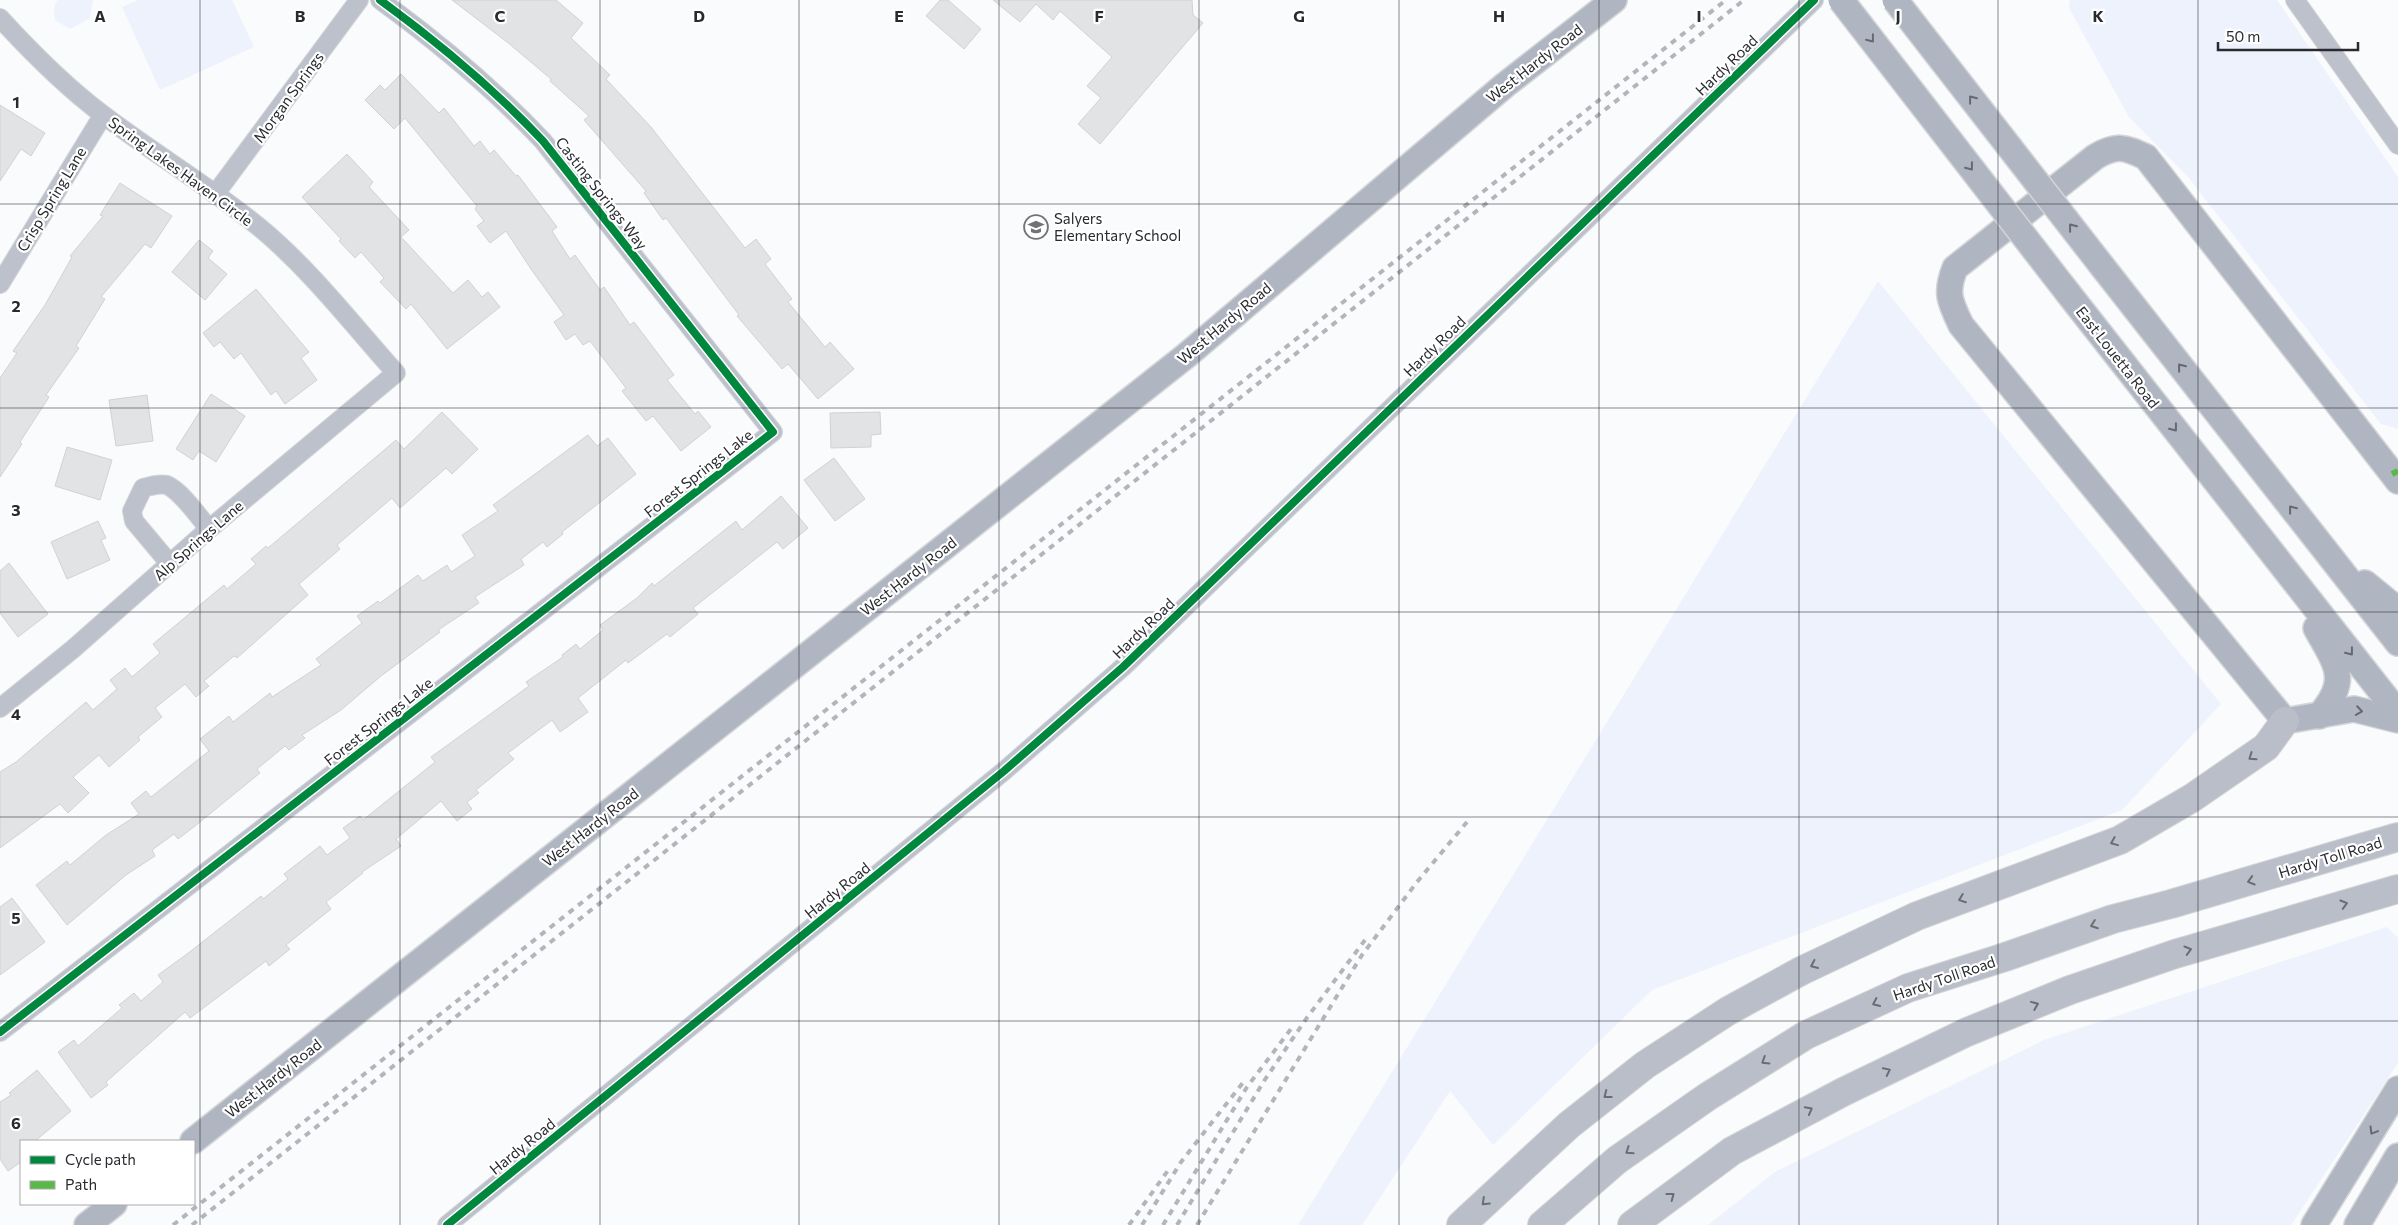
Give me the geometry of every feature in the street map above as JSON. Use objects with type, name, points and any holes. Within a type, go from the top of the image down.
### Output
[{"type":"highway","points":[[1461,1225],[1569,1125],[1646,1065],[1728,1011],[1801,971],[1917,916],[2120,840],[2192,798],[2266,747],[2285,721]]},
{"type":"highway","name":"Hardy Toll Road","points":[[1542,1225],[1617,1160],[1707,1097],[1806,1035],[1908,988],[2005,957],[2113,918],[2171,904],[2398,837]]},
{"type":"highway","points":[[1632,1225],[1732,1151],[1843,1092],[1967,1032],[2070,990],[2175,954],[2398,889]]},
{"type":"main road","name":"West Hardy Road","points":[[194,1140],[1187,355],[1505,85],[1614,0]]},
{"type":"main road","name":"East Louetta Road","points":[[1841,0],[2068,294],[2398,713]]},
{"type":"main road","points":[[1895,0],[2398,643]]},
{"type":"main road","points":[[2398,481],[2146,157],[2127,148],[2111,148],[2095,157],[1955,268],[1948,284],[1950,303],[1961,325],[2285,721],[2354,709],[2398,720]]},
{"type":"main road","points":[[2315,537],[2384,601],[2398,610]]},
{"type":"main road","points":[[2280,564],[2337,667],[2338,686],[2330,703],[2319,716]]},
{"type":"main road","points":[[2314,1225],[2398,1089]]},
{"type":"main road","points":[[2357,1225],[2398,1156]]},
{"type":"main road","points":[[2342,1182],[2371,1203]]},
{"type":"main road","points":[[87,1225],[113,1205]]},
{"type":"street","name":"Morgan Springs","points":[[216,193],[359,0]]},
{"type":"street","name":"Casting Springs Way","points":[[380,0],[464,64],[508,104],[543,141],[773,432]]},
{"type":"street","name":"Hardy Road","points":[[447,1225],[1004,771],[1116,673],[1814,0]]},
{"type":"street","points":[[2295,0],[2398,145]]},
{"type":"street","name":"Spring Lakes Haven Circle","points":[[0,18],[53,74],[103,115],[216,193],[261,229],[296,261],[396,373]]},
{"type":"street","name":"Crisp Spring Lane","points":[[0,284],[103,115]]},
{"type":"street","name":"Alp Springs Lane","points":[[0,708],[73,649],[209,529],[396,373]]},
{"type":"street","name":"Forest Springs Lake","points":[[0,1032],[773,432]]},
{"type":"street","points":[[170,564],[134,521],[132,511],[143,488],[154,485],[166,485],[177,493],[209,529]]},
{"type":"shaded area","points":[[58,0],[93,0],[90,18],[70,29],[55,20],[54,12]]},
{"type":"shaded area","points":[[138,0],[232,0],[254,47],[160,90],[122,7]]},
{"type":"shaded area","points":[[2070,0],[2277,0],[2398,177],[2398,429],[2381,424],[2188,177],[2129,117],[2069,8]]},
{"type":"shaded area","points":[[1878,281],[2221,704],[2122,810],[1652,990],[1493,1145],[1450,1091],[1362,1225],[1298,1225]]},
{"type":"shaded area","points":[[2387,927],[2398,938],[2398,1063],[2291,1225],[1708,1225],[1775,1172],[2044,1040]]},
{"type":"building","points":[[452,0],[556,0],[583,23],[571,38],[610,75],[606,79],[651,127],[745,248],[756,239],[771,259],[765,264],[792,299],[788,302],[825,347],[830,342],[854,369],[818,399],[788,364],[782,369],[737,316],[739,315],[666,218],[663,220],[644,193],[646,191],[584,120],[589,116],[550,81],[551,79]]},
{"type":"building","points":[[940,0],[948,0],[981,29],[964,49],[926,16]]},
{"type":"building","points":[[993,0],[1192,0],[1193,15],[1203,23],[1100,144],[1078,124],[1101,98],[1087,86],[1112,57],[1060,11],[1053,20],[1036,4],[1020,22]]},
{"type":"building","points":[[401,74],[439,113],[444,108],[474,146],[480,141],[490,154],[494,150],[516,176],[518,175],[557,227],[552,231],[570,259],[575,255],[600,290],[604,287],[630,325],[634,322],[674,375],[667,380],[695,414],[698,411],[711,427],[681,451],[653,416],[646,421],[622,391],[626,388],[590,341],[583,345],[575,334],[566,340],[554,322],[564,315],[506,231],[490,243],[477,226],[484,221],[475,209],[477,206],[405,118],[394,129],[365,100],[380,85],[385,90]]},
{"type":"building","points":[[0,105],[45,133],[31,156],[21,149],[0,181]]},
{"type":"building","points":[[347,154],[373,182],[369,187],[409,230],[401,237],[453,293],[468,280],[482,297],[488,292],[500,307],[447,349],[411,304],[406,309],[380,282],[384,278],[361,252],[355,258],[339,241],[341,239],[302,197]]},
{"type":"building","points":[[120,183],[172,216],[151,248],[145,244],[101,297],[105,299],[76,346],[79,348],[46,395],[49,397],[20,442],[22,444],[0,477],[0,378],[17,353],[13,351],[45,305],[72,257],[70,256],[103,216],[100,215]]},
{"type":"building","points":[[199,240],[213,251],[208,258],[227,274],[205,300],[172,272]]},
{"type":"building","points":[[256,289],[309,352],[301,358],[317,380],[285,404],[276,391],[271,395],[241,353],[234,359],[220,342],[214,347],[203,333]]},
{"type":"building","points":[[211,394],[245,416],[216,462],[199,451],[193,460],[176,449]]},
{"type":"building","points":[[147,395],[153,441],[116,446],[109,400]]},
{"type":"building","points":[[442,412],[478,449],[452,474],[446,468],[400,508],[392,498],[337,545],[340,549],[299,584],[308,595],[237,658],[234,656],[204,681],[209,686],[196,697],[185,684],[155,708],[162,717],[138,737],[140,740],[109,767],[99,755],[73,777],[89,793],[68,813],[60,804],[0,848],[0,772],[16,762],[86,702],[93,710],[117,689],[110,680],[125,668],[132,677],[160,653],[153,644],[224,585],[227,589],[256,564],[251,559],[266,546],[268,548],[396,440],[404,449]]},
{"type":"building","points":[[880,412],[881,434],[871,435],[871,447],[831,448],[830,413]]},
{"type":"building","points":[[588,435],[597,446],[608,438],[636,474],[562,532],[563,534],[547,547],[543,542],[521,559],[524,565],[475,597],[479,603],[438,630],[440,632],[381,676],[341,710],[302,735],[305,738],[289,750],[285,746],[257,769],[260,773],[195,826],[178,839],[174,834],[152,850],[155,856],[126,875],[67,925],[36,885],[67,861],[70,865],[106,835],[139,814],[131,803],[146,791],[151,797],[209,751],[200,739],[229,716],[233,722],[270,693],[272,697],[321,665],[316,659],[362,623],[357,616],[378,601],[380,603],[418,575],[423,581],[447,565],[451,572],[475,556],[462,535],[498,511],[493,505]]},
{"type":"building","points":[[67,447],[112,460],[100,500],[55,486]]},
{"type":"building","points":[[834,458],[865,499],[835,521],[804,480]]},
{"type":"building","points":[[781,496],[808,528],[783,549],[777,542],[693,608],[698,614],[670,637],[667,634],[628,663],[626,660],[578,698],[588,712],[560,732],[552,720],[508,753],[514,759],[476,790],[479,793],[467,802],[472,809],[457,821],[441,801],[396,839],[401,846],[362,872],[326,902],[331,909],[286,945],[290,949],[269,966],[266,961],[190,1018],[185,1012],[106,1082],[108,1085],[91,1098],[58,1052],[74,1040],[78,1046],[122,1008],[119,1005],[134,993],[141,1001],[163,982],[158,975],[261,896],[263,899],[288,879],[284,874],[320,846],[327,855],[350,838],[343,828],[360,816],[363,820],[435,762],[431,757],[529,686],[526,682],[563,657],[562,655],[576,644],[580,649],[603,630],[600,625],[637,598],[652,583],[654,586],[736,521],[742,530]]},
{"type":"building","points":[[98,521],[106,538],[101,540],[110,560],[67,579],[51,542]]},
{"type":"building","points":[[9,563],[48,614],[18,637],[0,613],[0,571]]},
{"type":"building","points":[[12,898],[45,942],[0,975],[0,907]]},
{"type":"building","points":[[37,1070],[71,1111],[36,1140],[20,1140],[20,1163],[8,1171],[0,1159],[0,1102],[11,1095],[9,1093]]},
{"type":"railway","points":[[173,1225],[1726,0]]},
{"type":"railway","points":[[192,1225],[1744,0]]},
{"type":"railway","points":[[1197,1225],[1362,955],[1417,882],[1467,822]]},
{"type":"railway","points":[[1177,1225],[1264,1081],[1306,1019],[1365,940]]},
{"type":"railway","points":[[1163,1225],[1247,1087],[1294,1025]]},
{"type":"railway","points":[[1142,1225],[1181,1162],[1245,1080]]},
{"type":"railway","points":[[1129,1225],[1169,1169]]},
{"type":"marked path","points":[[2392,474],[2398,471]]},
{"type":"cycle path","points":[[0,1032],[773,432],[543,141],[465,67],[380,0]]},
{"type":"cycle path","points":[[447,1225],[1004,771],[1123,667],[1814,0]]},
{"type":"place","name":"Salyers Elementary School","points":[[1036,227]]}]
